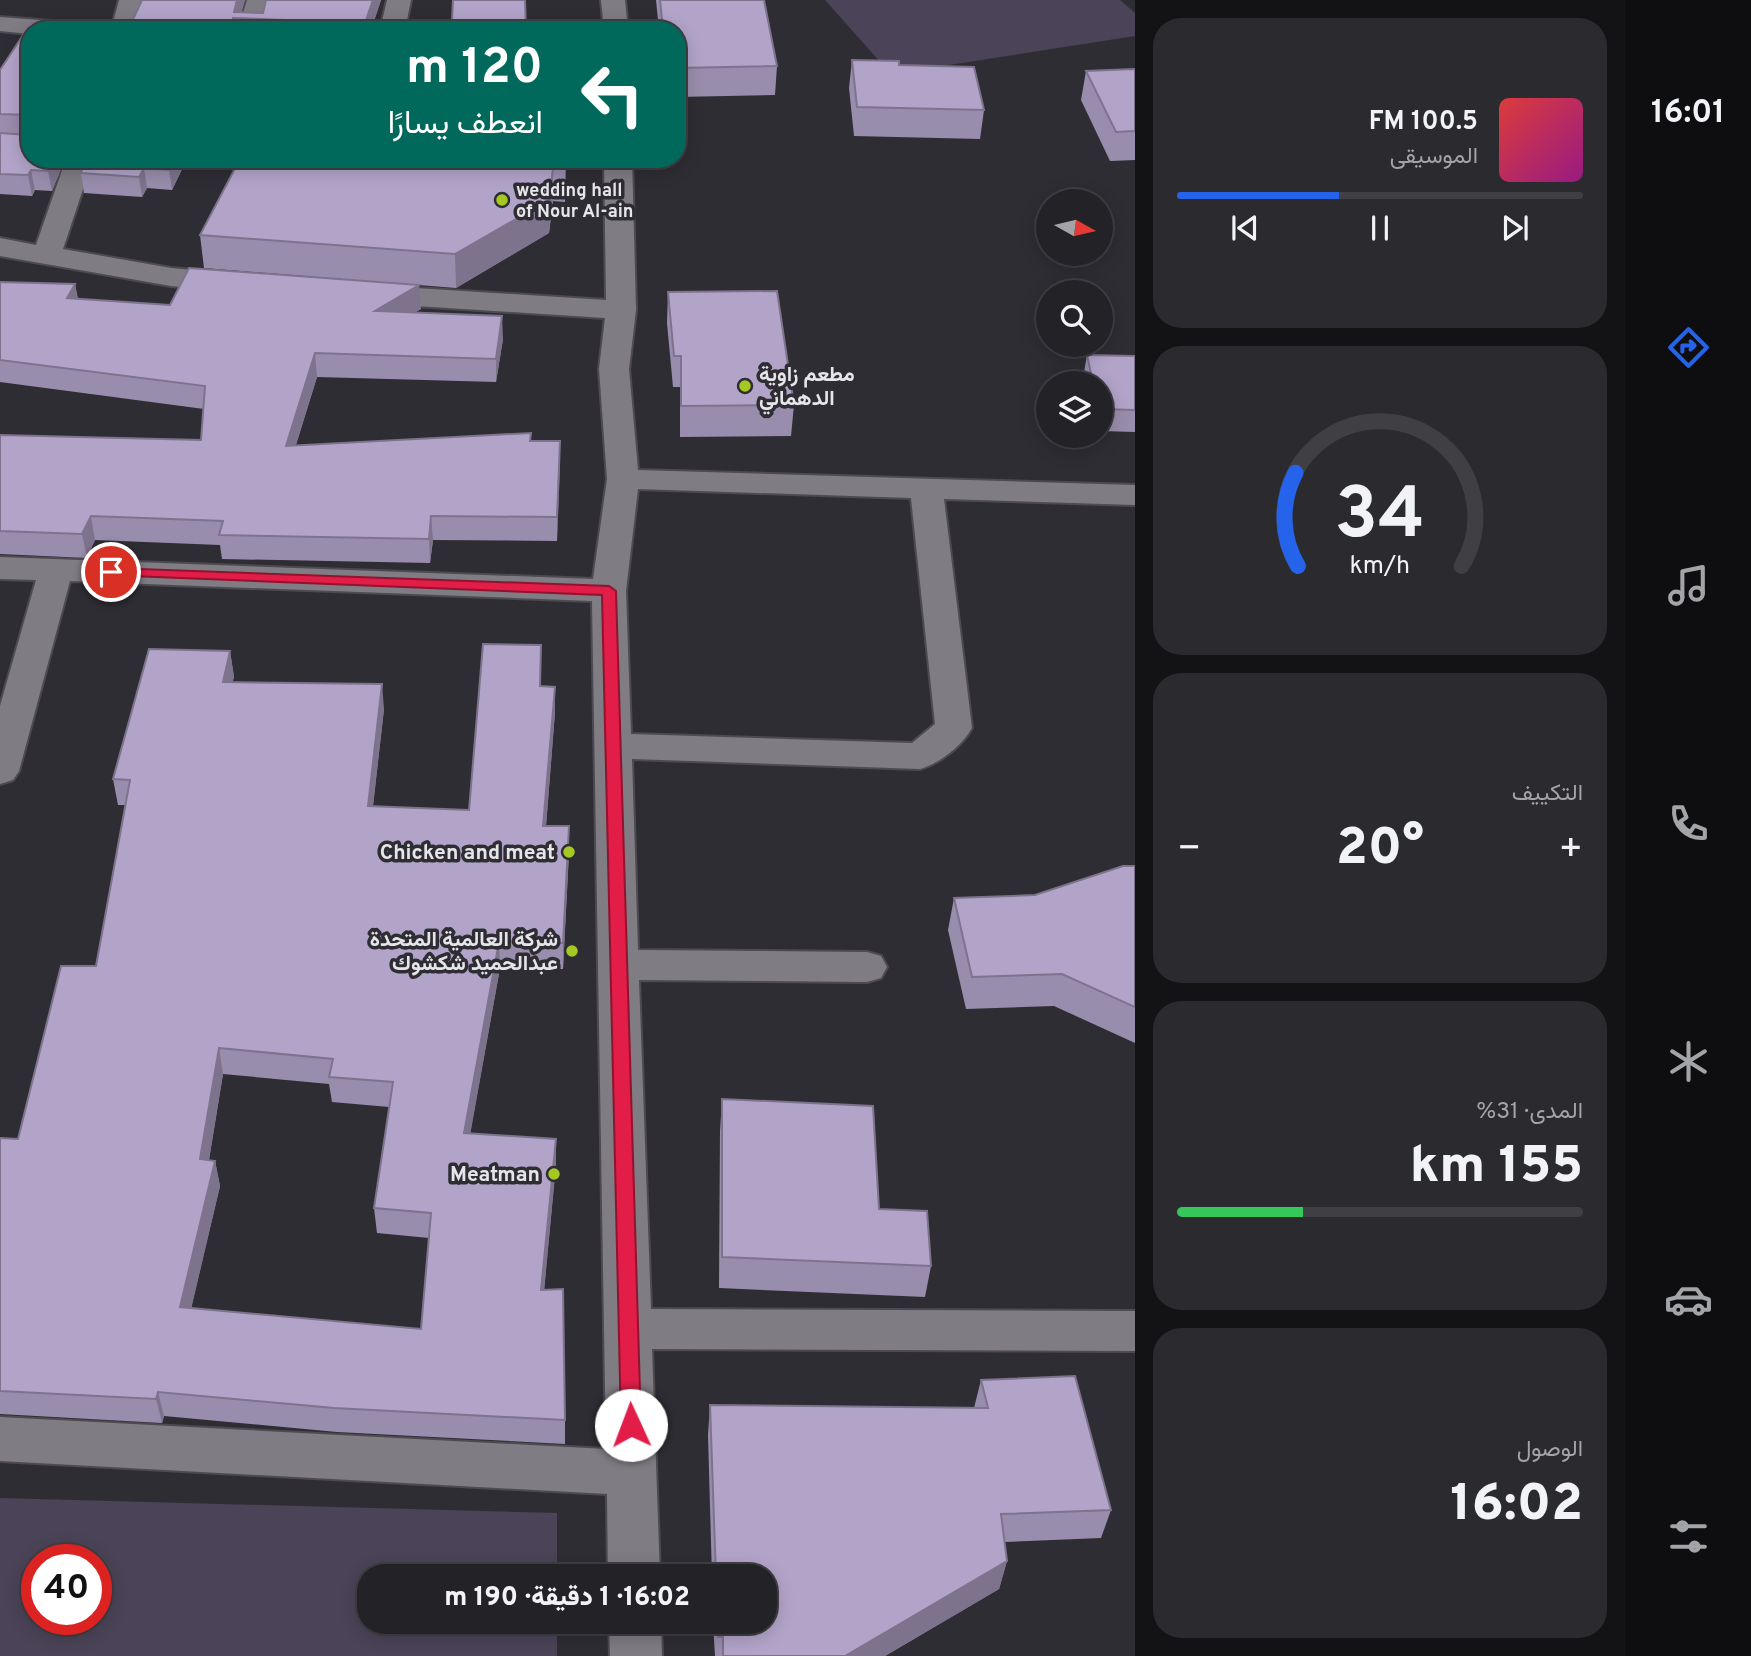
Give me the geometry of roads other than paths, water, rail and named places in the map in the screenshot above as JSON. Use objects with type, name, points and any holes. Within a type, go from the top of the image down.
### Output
[{"type":"street","points":[[41,21],[52,0]]},
{"type":"street","points":[[125,21],[131,0]]},
{"type":"street","points":[[253,21],[259,0]]},
{"type":"street","points":[[394,21],[399,0]]},
{"type":"street","points":[[613,0],[615,21]]},
{"type":"street","points":[[0,24],[21,26]]},
{"type":"street","points":[[47,253],[77,168]]},
{"type":"street","points":[[618,168],[621,310],[614,369],[623,479],[609,591],[634,1564]]},
{"type":"street","points":[[0,247],[47,253],[171,277],[265,285]]},
{"type":"street","points":[[346,292],[621,310]]},
{"type":"street","points":[[623,479],[1135,495]]},
{"type":"street","points":[[611,746],[920,756],[954,728],[926,488]]},
{"type":"street","points":[[0,568],[609,591]]},
{"type":"street","points":[[0,771],[56,570]]},
{"type":"street","points":[[618,965],[867,967]]},
{"type":"street","points":[[628,1329],[1135,1331]]},
{"type":"street","points":[[0,1439],[632,1472]]},
{"type":"street","points":[[635,1634],[636,1656]]},
{"type":"place","name":"wedding hall of Nour Al-ain","points":[[502,200]]},
{"type":"place","name":"مطعم زاوية الدهماني","points":[[745,386]]},
{"type":"place","name":"Chicken and meat","points":[[569,852]]},
{"type":"place","name":"شركة العالمية المتحدة عبدالحميد شكشوك","points":[[572,951]]},
{"type":"place","name":"Meatman","points":[[554,1174]]}]
